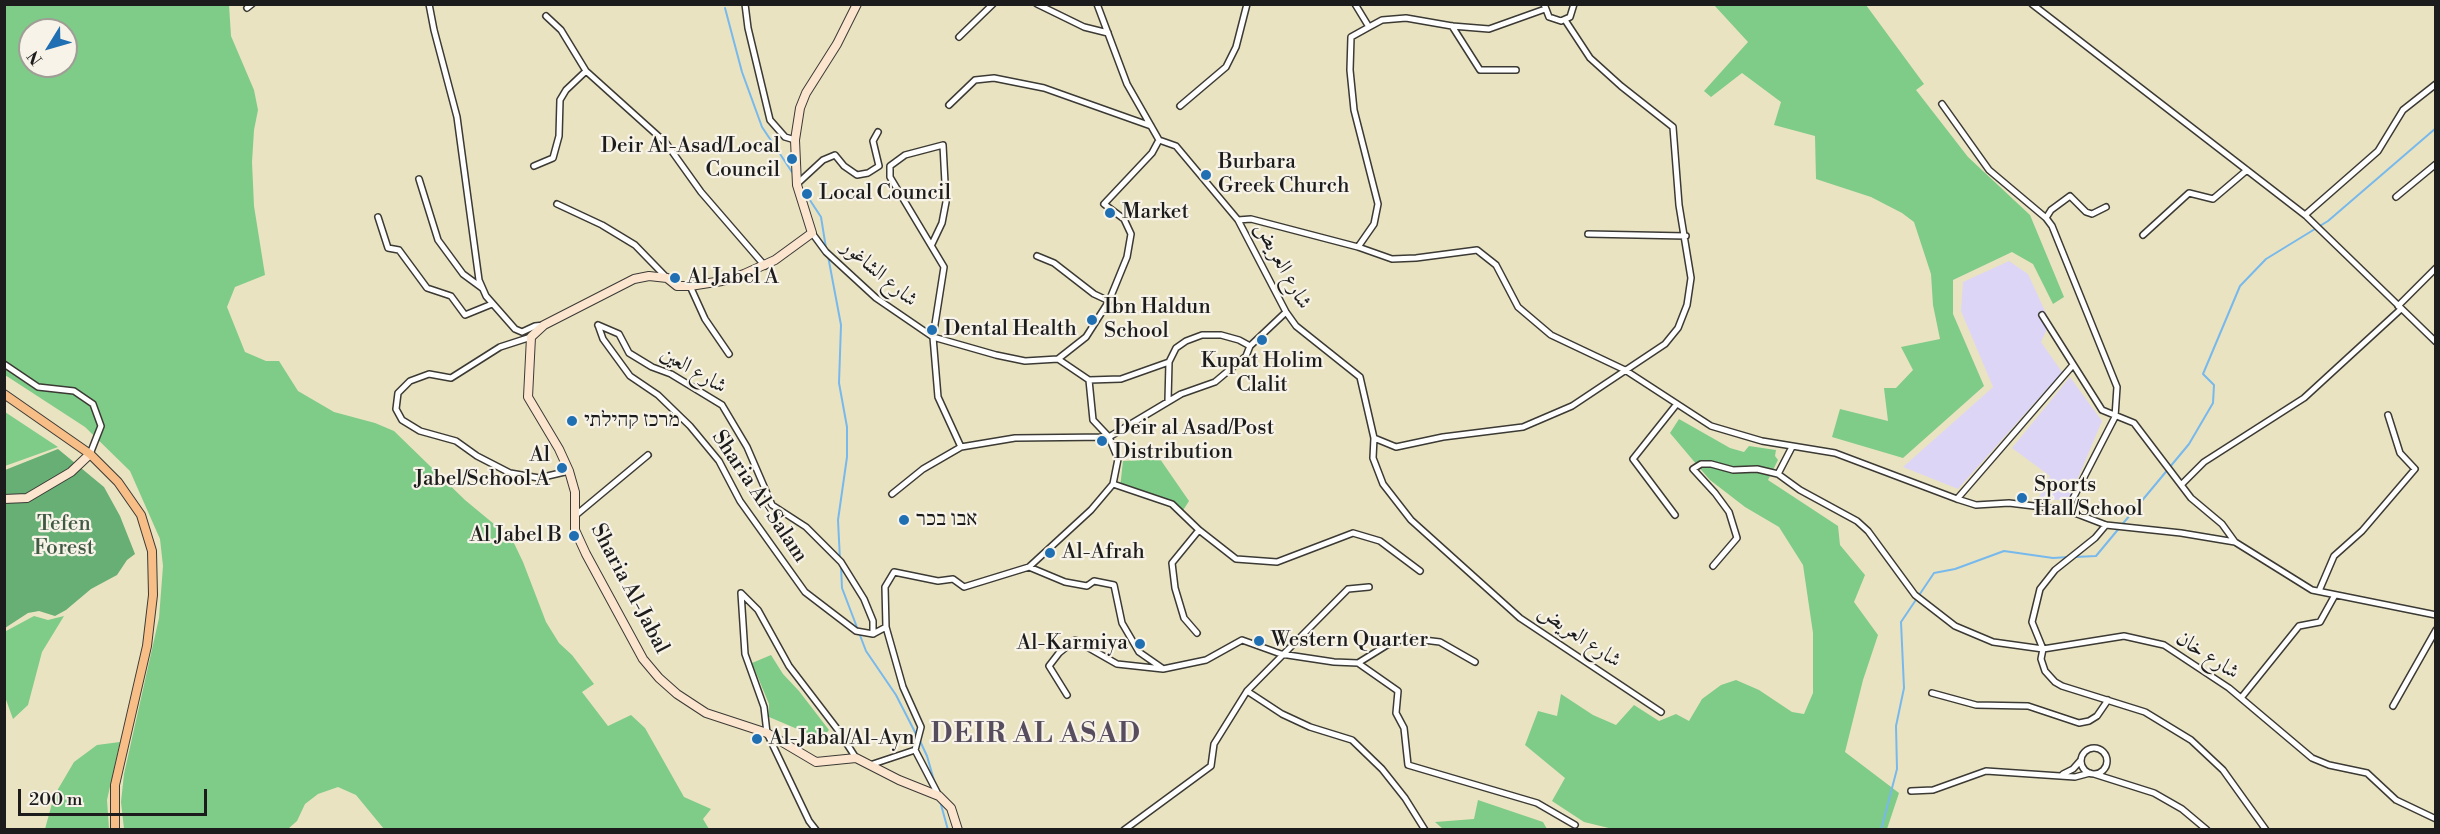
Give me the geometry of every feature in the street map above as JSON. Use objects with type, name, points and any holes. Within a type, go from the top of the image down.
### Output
[{"type":"main road","points":[[4,394],[90,454],[130,497],[141,515],[152,551],[153,595],[147,646],[115,785],[115,830]]},
{"type":"street","points":[[429,4],[457,117],[480,280],[492,304],[515,329],[522,332],[544,325]]},
{"type":"street","points":[[745,4],[748,28],[770,120],[785,137],[795,140]]},
{"type":"street","points":[[557,204],[602,225],[635,245],[677,286],[722,281],[765,266],[812,233],[797,185],[795,140],[800,108],[857,4]]},
{"type":"street","points":[[959,37],[993,4]]},
{"type":"street","points":[[1037,4],[1084,27],[1108,33]]},
{"type":"street","name":"شارع العريض","points":[[1097,4],[1127,84],[1160,140],[1176,146],[1238,220],[1286,312],[1296,326],[1360,377],[1374,438],[1373,458],[1383,484],[1411,520],[1521,618],[1661,712]]},
{"type":"street","points":[[1180,106],[1226,68],[1236,47],[1247,4]]},
{"type":"street","points":[[1355,4],[1369,27]]},
{"type":"street","points":[[1358,247],[1374,224],[1378,204],[1354,110],[1350,70],[1351,37],[1382,20],[1406,18],[1452,26],[1489,29],[1544,7],[1552,19],[1565,20],[1573,13],[1574,4]]},
{"type":"street","points":[[2032,4],[2305,215],[2436,342]]},
{"type":"street","points":[[546,16],[561,30],[586,71],[666,142],[701,192],[765,266]]},
{"type":"street","points":[[1374,438],[1396,447],[1443,437],[1523,427],[1572,406],[1665,344],[1678,328],[1686,305],[1691,278],[1686,236],[1679,205],[1673,127],[1590,58],[1565,20]]},
{"type":"street","points":[[1452,26],[1480,70],[1516,70]]},
{"type":"street","points":[[534,166],[553,158],[559,136],[560,100],[566,90],[586,71]]},
{"type":"street","points":[[949,105],[975,80],[994,78],[1044,88],[1151,126]]},
{"type":"street","points":[[2305,215],[2378,151],[2403,110],[2436,84]]},
{"type":"street","points":[[1942,104],[1989,170],[2046,218],[2056,237],[2117,387],[2115,417],[2067,510]]},
{"type":"street","points":[[797,185],[823,160],[835,154],[844,166],[856,175],[868,173],[879,166],[873,141],[878,132]]},
{"type":"street","points":[[1160,140],[1152,153],[1104,204],[1124,219],[1131,234],[1127,257],[1109,301],[1086,337],[1059,359],[1089,380],[1121,379],[1169,362]]},
{"type":"street","points":[[932,244],[942,223],[946,202],[943,145],[905,155],[890,166],[890,177],[944,267],[933,337],[938,397],[961,447]]},
{"type":"street","points":[[2396,198],[2436,164]]},
{"type":"street","points":[[2143,235],[2189,193],[2213,199],[2247,170]]},
{"type":"street","points":[[419,178],[438,240],[463,274],[483,288]]},
{"type":"street","points":[[2046,218],[2051,210],[2070,196],[2086,212],[2092,214],[2106,207]]},
{"type":"street","points":[[378,217],[387,248],[399,250],[426,288],[451,296],[465,315],[492,304]]},
{"type":"street","points":[[1238,220],[1251,219],[1358,247],[1392,259],[1478,250],[1496,265],[1518,307],[1551,335],[1625,370],[1711,426],[1762,441],[1835,453],[1976,505],[2009,503],[2067,510],[2106,525],[2181,533],[2235,542]]},
{"type":"street","name":"شارع الشاغور","points":[[812,233],[826,252],[876,298],[933,337],[1025,361],[1059,359]]},
{"type":"street","points":[[1588,234],[1686,236]]},
{"type":"street","points":[[1037,256],[1054,263],[1094,294],[1109,301]]},
{"type":"street","points":[[2182,484],[2204,462],[2304,398],[2399,307],[2436,268]]},
{"type":"street","points":[[569,471],[539,478],[510,473],[477,456],[456,441],[420,431],[402,420],[396,408],[398,393],[410,381],[429,374],[451,378],[500,347],[531,337],[544,325],[634,279],[649,276],[667,278]]},
{"type":"street","points":[[690,286],[705,319],[729,354]]},
{"type":"street","points":[[892,494],[923,469],[961,447],[1015,438],[1109,437],[1168,401],[1215,382],[1245,356],[1250,346],[1286,312]]},
{"type":"street","points":[[2042,315],[2102,410],[2134,423],[2191,498],[2222,524],[2235,542],[2312,590],[2436,615]]},
{"type":"street","name":"شارع العين","points":[[598,325],[619,334],[629,353],[722,405],[747,447],[772,505],[806,527],[841,562],[864,599],[873,621],[873,634]]},
{"type":"street","name":"Sharia Al-Salam","points":[[598,325],[603,339],[630,376],[658,395],[682,418],[719,461],[740,501],[805,592],[856,631],[873,634]]},
{"type":"street","points":[[1168,401],[1169,362],[1176,348],[1186,341],[1202,335],[1221,335],[1250,346]]},
{"type":"street","name":"Sharia Al-Jabal","points":[[531,337],[528,397],[559,449],[569,471],[575,492],[575,530],[643,659],[658,678],[706,713],[766,733],[816,762],[856,758]]},
{"type":"street","points":[[4,364],[38,387],[74,391],[93,404],[101,426],[90,454],[71,472],[27,498],[4,499]]},
{"type":"street","points":[[1957,499],[2073,365]]},
{"type":"street","points":[[958,830],[951,808],[939,796],[915,750],[921,727],[903,687],[886,627],[885,587],[894,572],[938,581],[953,579],[964,587],[1029,567],[1091,510],[1113,484],[1118,459],[1109,437],[1093,420],[1089,380]]},
{"type":"street","points":[[1674,515],[1633,459],[1676,405]]},
{"type":"street","points":[[2319,591],[2334,556],[2362,531],[2415,469],[2400,453],[2388,415]]},
{"type":"street","points":[[1713,566],[1737,538],[1729,512],[1693,469],[1701,464],[1711,464],[1733,470],[1757,469],[1778,474],[1792,447]]},
{"type":"street","points":[[576,515],[648,455]]},
{"type":"street","name":"شارع خان","points":[[1778,474],[1800,490],[1857,521],[1879,544],[1915,595],[1955,626],[1993,642],[2043,649],[2124,636],[2164,645],[2241,698],[2312,758],[2329,765],[2367,773],[2396,800],[2436,819]]},
{"type":"street","points":[[1113,484],[1172,504],[1236,560],[1277,562],[1353,533],[1380,541],[1420,571]]},
{"type":"street","points":[[2106,525],[2095,538],[2055,570],[2040,590],[2032,622],[2043,649],[2043,666],[2055,682],[2071,690],[2152,716],[2197,744],[2234,783],[2266,830]]},
{"type":"street","points":[[1197,633],[1184,618],[1175,588],[1173,563],[1199,530]]},
{"type":"street","points":[[1029,567],[1065,582],[1087,585],[1094,581],[1114,585],[1122,623],[1138,652],[1163,669]]},
{"type":"street","points":[[1125,829],[1211,766],[1214,744],[1246,692],[1281,654],[1348,589],[1369,587]]},
{"type":"street","points":[[816,830],[809,821],[766,733],[764,707],[745,654],[741,593],[758,610],[789,666],[838,730],[856,758],[899,780],[939,796]]},
{"type":"street","points":[[2241,698],[2299,626],[2320,622],[2335,595]]},
{"type":"street","points":[[873,634],[886,627]]},
{"type":"street","points":[[2393,706],[2436,630]]},
{"type":"street","points":[[1358,663],[1387,645],[1407,638],[1440,642],[1475,662]]},
{"type":"street","points":[[1067,695],[1049,666],[1059,653],[1075,640],[1118,664],[1163,669],[1206,660],[1242,640],[1281,654],[1358,663],[1398,691],[1395,713],[1404,728],[1408,765],[1537,803],[1575,825]]},
{"type":"street","points":[[1246,692],[1282,714],[1310,727],[1352,740],[1382,769],[1405,798],[1425,830]]},
{"type":"street","points":[[1932,693],[1976,705],[2028,706],[2079,723],[2097,716],[2108,700]]},
{"type":"street","points":[[2061,775],[2072,769],[2088,750],[2096,749],[2105,756],[2109,774],[2118,781]]},
{"type":"street","points":[[870,765],[915,750]]},
{"type":"street","points":[[2082,759],[2084,769],[2092,774],[2148,790],[2167,800],[2207,830]]},
{"type":"street","points":[[1911,790],[1933,790],[1986,771],[2075,777],[2102,771],[2106,766]]},
{"type":"shaded area","points":[[2009,261],[2028,274],[2050,322],[2041,342],[2062,372],[1958,489],[1903,467],[1993,387],[1961,311],[1963,282]]},
{"type":"shaded area","points":[[2070,377],[2102,421],[2070,497],[2058,500],[2039,497],[2050,476],[2012,448]]},
{"type":"green space","points":[[4,5],[229,5],[231,36],[254,90],[258,110],[252,162],[254,206],[265,275],[235,287],[227,307],[245,352],[266,361],[279,361],[298,391],[334,412],[375,423],[394,431],[465,500],[512,539],[546,622],[559,643],[572,655],[594,684],[582,692],[608,726],[631,715],[645,728],[684,797],[711,809],[703,819],[709,829],[384,829],[356,795],[338,787],[318,794],[305,804],[297,821],[288,829],[124,829],[121,802],[124,774],[159,618],[163,566],[160,539],[130,471],[85,427],[5,375]]},
{"type":"green space","points":[[1714,5],[1866,5],[1924,84],[1916,90],[1968,157],[2030,215],[2064,297],[2053,304],[2033,264],[2012,252],[1953,280],[1953,314],[1984,386],[1903,458],[1832,437],[1840,409],[1888,421],[1884,388],[1896,388],[1913,370],[1901,347],[1940,339],[1933,305],[1931,274],[1914,222],[1871,197],[1816,179],[1815,136],[1774,125],[1781,102],[1742,73],[1711,97],[1704,91],[1748,42]]},
{"type":"green space","points":[[5,412],[58,447],[5,466]]},
{"type":"green space","points":[[1679,419],[1730,448],[1744,452],[1749,446],[1776,450],[1775,456],[1778,460],[1768,480],[1838,526],[1840,545],[1865,575],[1854,602],[1878,635],[1863,680],[1845,752],[1899,793],[1887,829],[1617,830],[1584,822],[1552,801],[1565,778],[1525,745],[1538,711],[1557,716],[1561,694],[1593,715],[1616,725],[1634,705],[1659,721],[1676,714],[1689,721],[1702,699],[1721,685],[1736,680],[1759,690],[1792,712],[1804,714],[1813,693],[1813,633],[1803,565],[1779,527],[1745,507],[1710,480],[1697,465],[1670,433]]},
{"type":"green space","name":"Tefen Forest","points":[[58,449],[104,487],[120,516],[135,554],[127,560],[117,575],[91,589],[66,610],[55,616],[39,611],[28,613],[5,628],[5,470]]},
{"type":"green space","points":[[1160,459],[1189,501],[1182,512],[1172,503],[1120,488],[1123,461]]},
{"type":"green space","points":[[34,616],[48,620],[64,616],[42,652],[28,705],[13,719],[5,697],[6,631]]},
{"type":"green space","points":[[771,655],[783,674],[829,730],[821,739],[769,717],[769,704],[752,663]]},
{"type":"green space","points":[[120,742],[107,800],[109,829],[45,829],[54,796],[74,762],[97,745]]},
{"type":"green space","points":[[1478,800],[1543,822],[1547,829],[1443,829],[1435,822],[1474,819]]},
{"type":"waterway","points":[[725,8],[742,72],[762,127],[794,175]]},
{"type":"waterway","points":[[2075,557],[2096,556],[2189,444],[2213,403],[2214,385],[2203,374],[2240,286],[2266,259],[2328,221],[2436,128]]},
{"type":"waterway","points":[[802,188],[821,217],[826,248]]},
{"type":"waterway","points":[[828,256],[841,325],[839,383],[847,427],[847,457],[838,520],[840,560]]},
{"type":"waterway","points":[[1881,830],[1897,769],[1896,726],[1904,688],[1901,622],[1934,573],[1955,569],[2004,551],[2053,558],[2069,557]]},
{"type":"waterway","points":[[841,566],[842,588],[866,651],[896,695],[917,736]]},
{"type":"waterway","points":[[920,741],[935,784]]},
{"type":"waterway","points":[[940,801],[948,830]]},
{"type":"place","name":"Deir Al-Asad/Local Council","points":[[792,159]]},
{"type":"place","name":"Burbara Greek Church","points":[[1206,175]]},
{"type":"place","name":"Local Council","points":[[807,194]]},
{"type":"place","name":"Market","points":[[1110,213]]},
{"type":"place","name":"Al Jabel A","points":[[675,278]]},
{"type":"place","name":"Ibn Haldun School","points":[[1092,320]]},
{"type":"place","name":"Dental Health","points":[[932,330]]},
{"type":"place","name":"Kupat Holim Clalit","points":[[1262,340]]},
{"type":"place","name":"מרכז קהילתי","points":[[572,421]]},
{"type":"place","name":"Deir al Asad/Post Distribution","points":[[1102,441]]},
{"type":"place","name":"Al Jabel/School A","points":[[562,468]]},
{"type":"place","name":"Sports Hall/School","points":[[2022,498]]},
{"type":"place","name":"אבו בכר","points":[[904,520]]},
{"type":"place","name":"Al Jabel B","points":[[574,536]]},
{"type":"place","name":"Al-Afrah","points":[[1050,553]]},
{"type":"place","name":"Western Quarter","points":[[1259,641]]},
{"type":"place","name":"Al-Karmiya","points":[[1140,644]]},
{"type":"place","name":"Al-Jabal/Al-Ayn","points":[[757,739]]},
{"type":"district","name":"DEIR AL ASAD","points":[[1036,736]]}]
